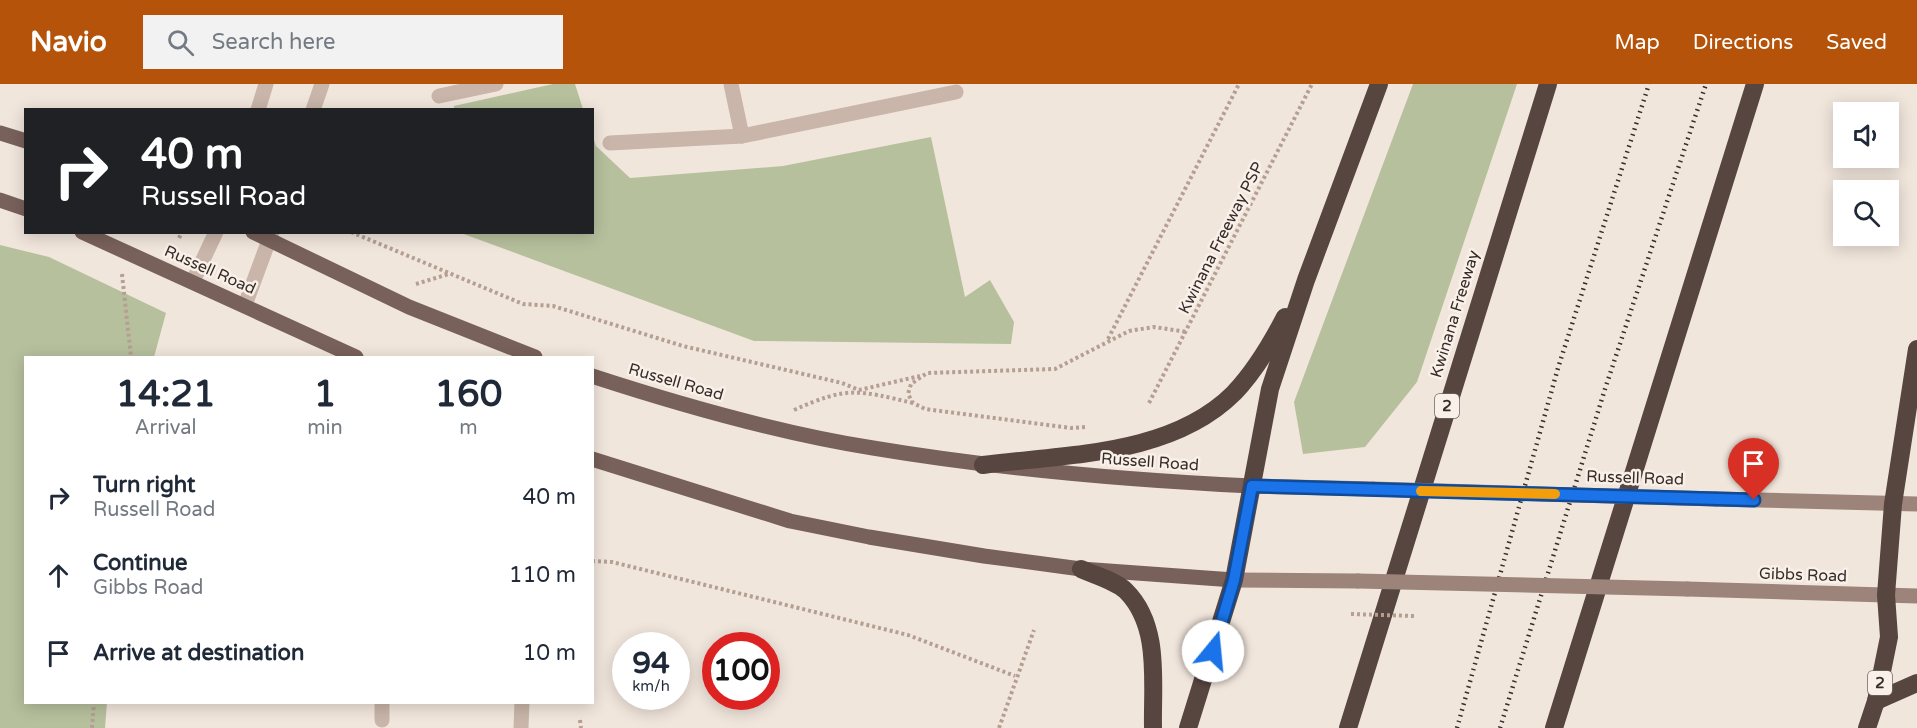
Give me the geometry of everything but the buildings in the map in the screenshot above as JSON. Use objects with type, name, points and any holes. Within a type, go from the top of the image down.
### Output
[{"type":"highway","points":[[1188,728],[1234,580],[1270,389],[1306,280],[1379,84]]},
{"type":"highway","name":"Kwinana Freeway","points":[[1348,728],[1548,84]]},
{"type":"highway","points":[[1554,728],[1755,84]]},
{"type":"highway","points":[[983,465],[1122,447],[1172,432],[1203,417],[1234,393],[1268,350],[1306,280]]},
{"type":"highway","name":"2","points":[[1867,728],[1876,701],[1889,637],[1886,595],[1893,504],[1917,349]]},
{"type":"highway","points":[[1081,569],[1125,590],[1140,611],[1152,645],[1153,728]]},
{"type":"highway","points":[[1876,701],[1917,683]]},
{"type":"main road","points":[[0,133],[24,140]]},
{"type":"main road","points":[[0,200],[24,208]]},
{"type":"main road","name":"Russell Road","points":[[87,234],[354,356]]},
{"type":"main road","points":[[271,236],[409,307],[532,356]]},
{"type":"main road","name":"Russell Road","points":[[594,377],[760,425],[871,448],[983,465],[1071,475],[1252,486],[1893,504]]},
{"type":"main road","points":[[594,460],[790,521],[984,556],[1081,569],[1234,580]]},
{"type":"main road","points":[[1893,504],[1917,504]]},
{"type":"main road","name":"Gibbs Road","points":[[1234,580],[1917,596]]},
{"type":"street","points":[[259,108],[266,84]]},
{"type":"street","points":[[314,108],[321,84]]},
{"type":"street","points":[[440,96],[496,84]]},
{"type":"street","points":[[731,84],[742,136]]},
{"type":"street","points":[[610,143],[742,136],[956,92]]},
{"type":"street","points":[[193,281],[215,234]]},
{"type":"street","points":[[245,305],[271,236]]},
{"type":"street","points":[[382,704],[382,720]]},
{"type":"street","points":[[521,728],[522,704]]},
{"type":"path","points":[[1108,340],[1239,84]]},
{"type":"path","name":"Kwinana Freeway PSP","points":[[1149,403],[1312,84]]},
{"type":"path","points":[[179,238],[181,234]]},
{"type":"path","points":[[356,234],[523,304],[553,306],[683,346],[842,383],[859,390],[913,403],[925,409],[1071,428],[1091,427]]},
{"type":"path","points":[[119,248],[131,356]]},
{"type":"path","points":[[760,425],[826,396],[936,371],[1055,369],[1108,340],[1129,332],[1154,327],[1187,332]]},
{"type":"path","points":[[913,403],[909,389],[920,376]]},
{"type":"path","points":[[594,561],[612,562],[908,635],[1015,676]]},
{"type":"path","points":[[1351,614],[1414,616]]},
{"type":"path","points":[[999,728],[1015,676],[1034,630]]},
{"type":"path","points":[[92,728],[94,704]]},
{"type":"path","points":[[580,720],[581,728]]},
{"type":"green space","points":[[553,84],[575,84],[583,108],[454,108],[454,106]]},
{"type":"green space","points":[[1413,84],[1517,84],[1417,382],[1365,447],[1303,454],[1294,402]]},
{"type":"green space","points":[[931,137],[965,297],[990,280],[1014,322],[1011,344],[754,341],[464,234],[594,234],[594,140],[596,146],[630,178],[783,166]]},
{"type":"green space","points":[[0,245],[49,257],[166,313],[154,356],[24,356],[24,704],[107,704],[105,728],[0,728]]},
{"type":"railway","points":[[1457,728],[1558,368],[1649,84]]},
{"type":"railway","points":[[1500,728],[1605,389],[1706,84]]},
{"type":"slow traffic","points":[[1421,491],[1555,494]]},
{"type":"route","points":[[1213,651],[1234,580],[1252,486],[1754,500]]}]
